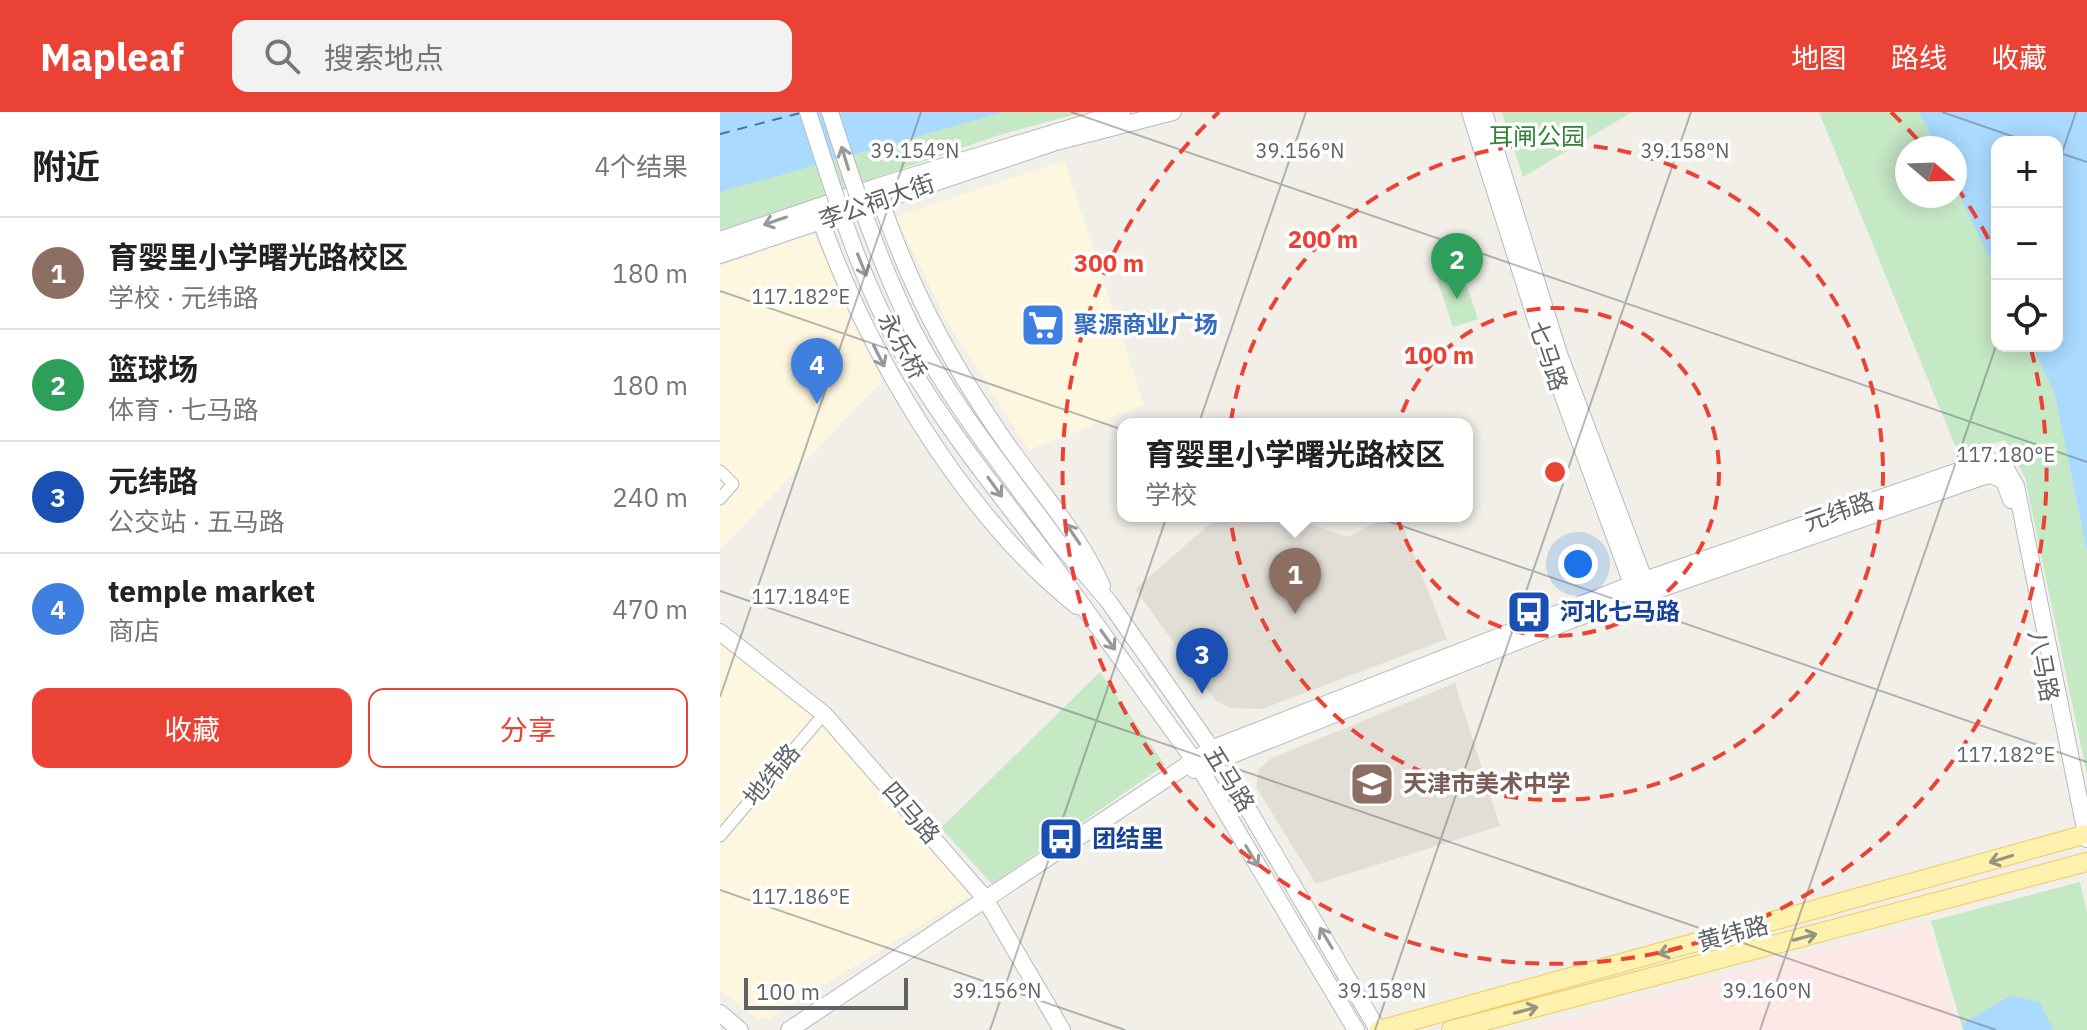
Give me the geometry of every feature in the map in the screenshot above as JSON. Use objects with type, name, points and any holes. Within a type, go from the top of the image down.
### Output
[{"type":"main road","name":"黄纬路","points":[[1379,1030],[2084,836]]},
{"type":"main road","name":"黄纬路","points":[[1451,1030],[2087,862]]},
{"type":"street","name":"永乐桥","points":[[808,112],[849,230],[893,335],[937,406],[1046,555]]},
{"type":"street","name":"永乐桥","points":[[830,112],[873,239],[915,332],[974,426],[1058,542]]},
{"type":"street","name":"李公祠大街","points":[[720,255],[819,214],[1122,112]]},
{"type":"street","name":"李公祠大街","points":[[878,194],[1056,142],[1173,112]]},
{"type":"street","name":"七马路","points":[[1470,112],[1542,339],[1640,588]]},
{"type":"street","name":"七马路","points":[[1484,112],[1559,354],[1640,588]]},
{"type":"street","points":[[878,194],[895,247],[941,344],[1005,441],[1074,534],[1109,602]]},
{"type":"street","name":"李公祠大街","points":[[720,240],[819,214]]},
{"type":"street","points":[[819,214],[852,302],[885,368],[921,422],[960,479],[1042,577],[1091,617]]},
{"type":"street","name":"元纬路","points":[[789,1030],[986,899],[1214,754],[1640,588],[2000,470]]},
{"type":"street","name":"八马路","points":[[2000,470],[2010,497],[2087,855]]},
{"type":"street","points":[[720,471],[733,484],[720,499]]},
{"type":"street","name":"五马路","points":[[1058,542],[1109,602],[1214,754],[1379,1030]]},
{"type":"street","name":"五马路","points":[[1046,555],[1196,763],[1356,1030]]},
{"type":"street","name":"四马路","points":[[720,632],[824,714],[986,899],[1062,1030]]},
{"type":"street","name":"地纬路","points":[[720,836],[824,714]]},
{"type":"street","name":"元纬路","points":[[798,1030],[986,899]]},
{"type":"street","points":[[720,1013],[740,1030]]},
{"type":"street","points":[[720,1020],[732,1030]]},
{"type":"shaded area","points":[[1064,161],[1144,405],[1029,450],[947,322],[896,217]]},
{"type":"shaded area","points":[[814,234],[882,381],[720,550],[720,266]]},
{"type":"shaded area","points":[[1212,522],[1303,522],[1348,537],[1377,522],[1401,522],[1447,639],[1262,709],[1230,708],[1215,700],[1135,589]]},
{"type":"shaded area","points":[[720,630],[816,712],[974,893],[769,1019],[757,1018],[720,990]]},
{"type":"shaded area","name":"天津市美术中学","points":[[1455,683],[1500,826],[1316,884],[1256,787],[1259,769],[1270,759]]},
{"type":"shaded area","points":[[1926,923],[1958,1030],[1529,1030],[1840,945]]},
{"type":"green space","points":[[720,112],[1083,112],[996,136],[720,232]]},
{"type":"green space","name":"耳闸公园","points":[[1502,112],[1632,112],[1523,177]]},
{"type":"green space","points":[[1819,112],[1921,112],[1932,136],[1895,136],[1895,208],[1966,208],[1991,259],[1991,352],[2036,352],[2054,391],[2087,552],[2087,775],[2025,478],[2005,440],[1958,453]]},
{"type":"green space","points":[[1462,271],[1478,319],[1453,327],[1437,279]]},
{"type":"green space","points":[[1100,672],[1165,765],[992,884],[941,828]]},
{"type":"green space","points":[[2080,882],[2087,913],[2087,1030],[1963,1030],[1931,921]]},
{"type":"water","points":[[720,112],[1004,112],[720,192]]},
{"type":"water","points":[[1919,112],[2087,112],[2087,552],[2054,391],[2035,352],[2063,352],[2063,136],[1991,136],[1991,261],[1966,208],[1967,136],[1931,136]]},
{"type":"water","points":[[2010,996],[2040,1002],[2053,1030],[1964,1030],[1962,1024]]},
{"type":"ferry route","points":[[720,134],[800,113]]},
{"type":"place","name":"篮球场","points":[[1457,299]]},
{"type":"place","name":"聚源商业广场","points":[[1043,325]]},
{"type":"place","name":"temple market","points":[[817,404]]},
{"type":"place","name":"河北七马路","points":[[1529,612]]},
{"type":"place","name":"育婴里小学曙光路校区","points":[[1295,614]]},
{"type":"place","name":"元纬路","points":[[1202,694]]},
{"type":"place","name":"天津市美术中学","points":[[1372,784]]},
{"type":"place","name":"团结里","points":[[1061,839]]}]
